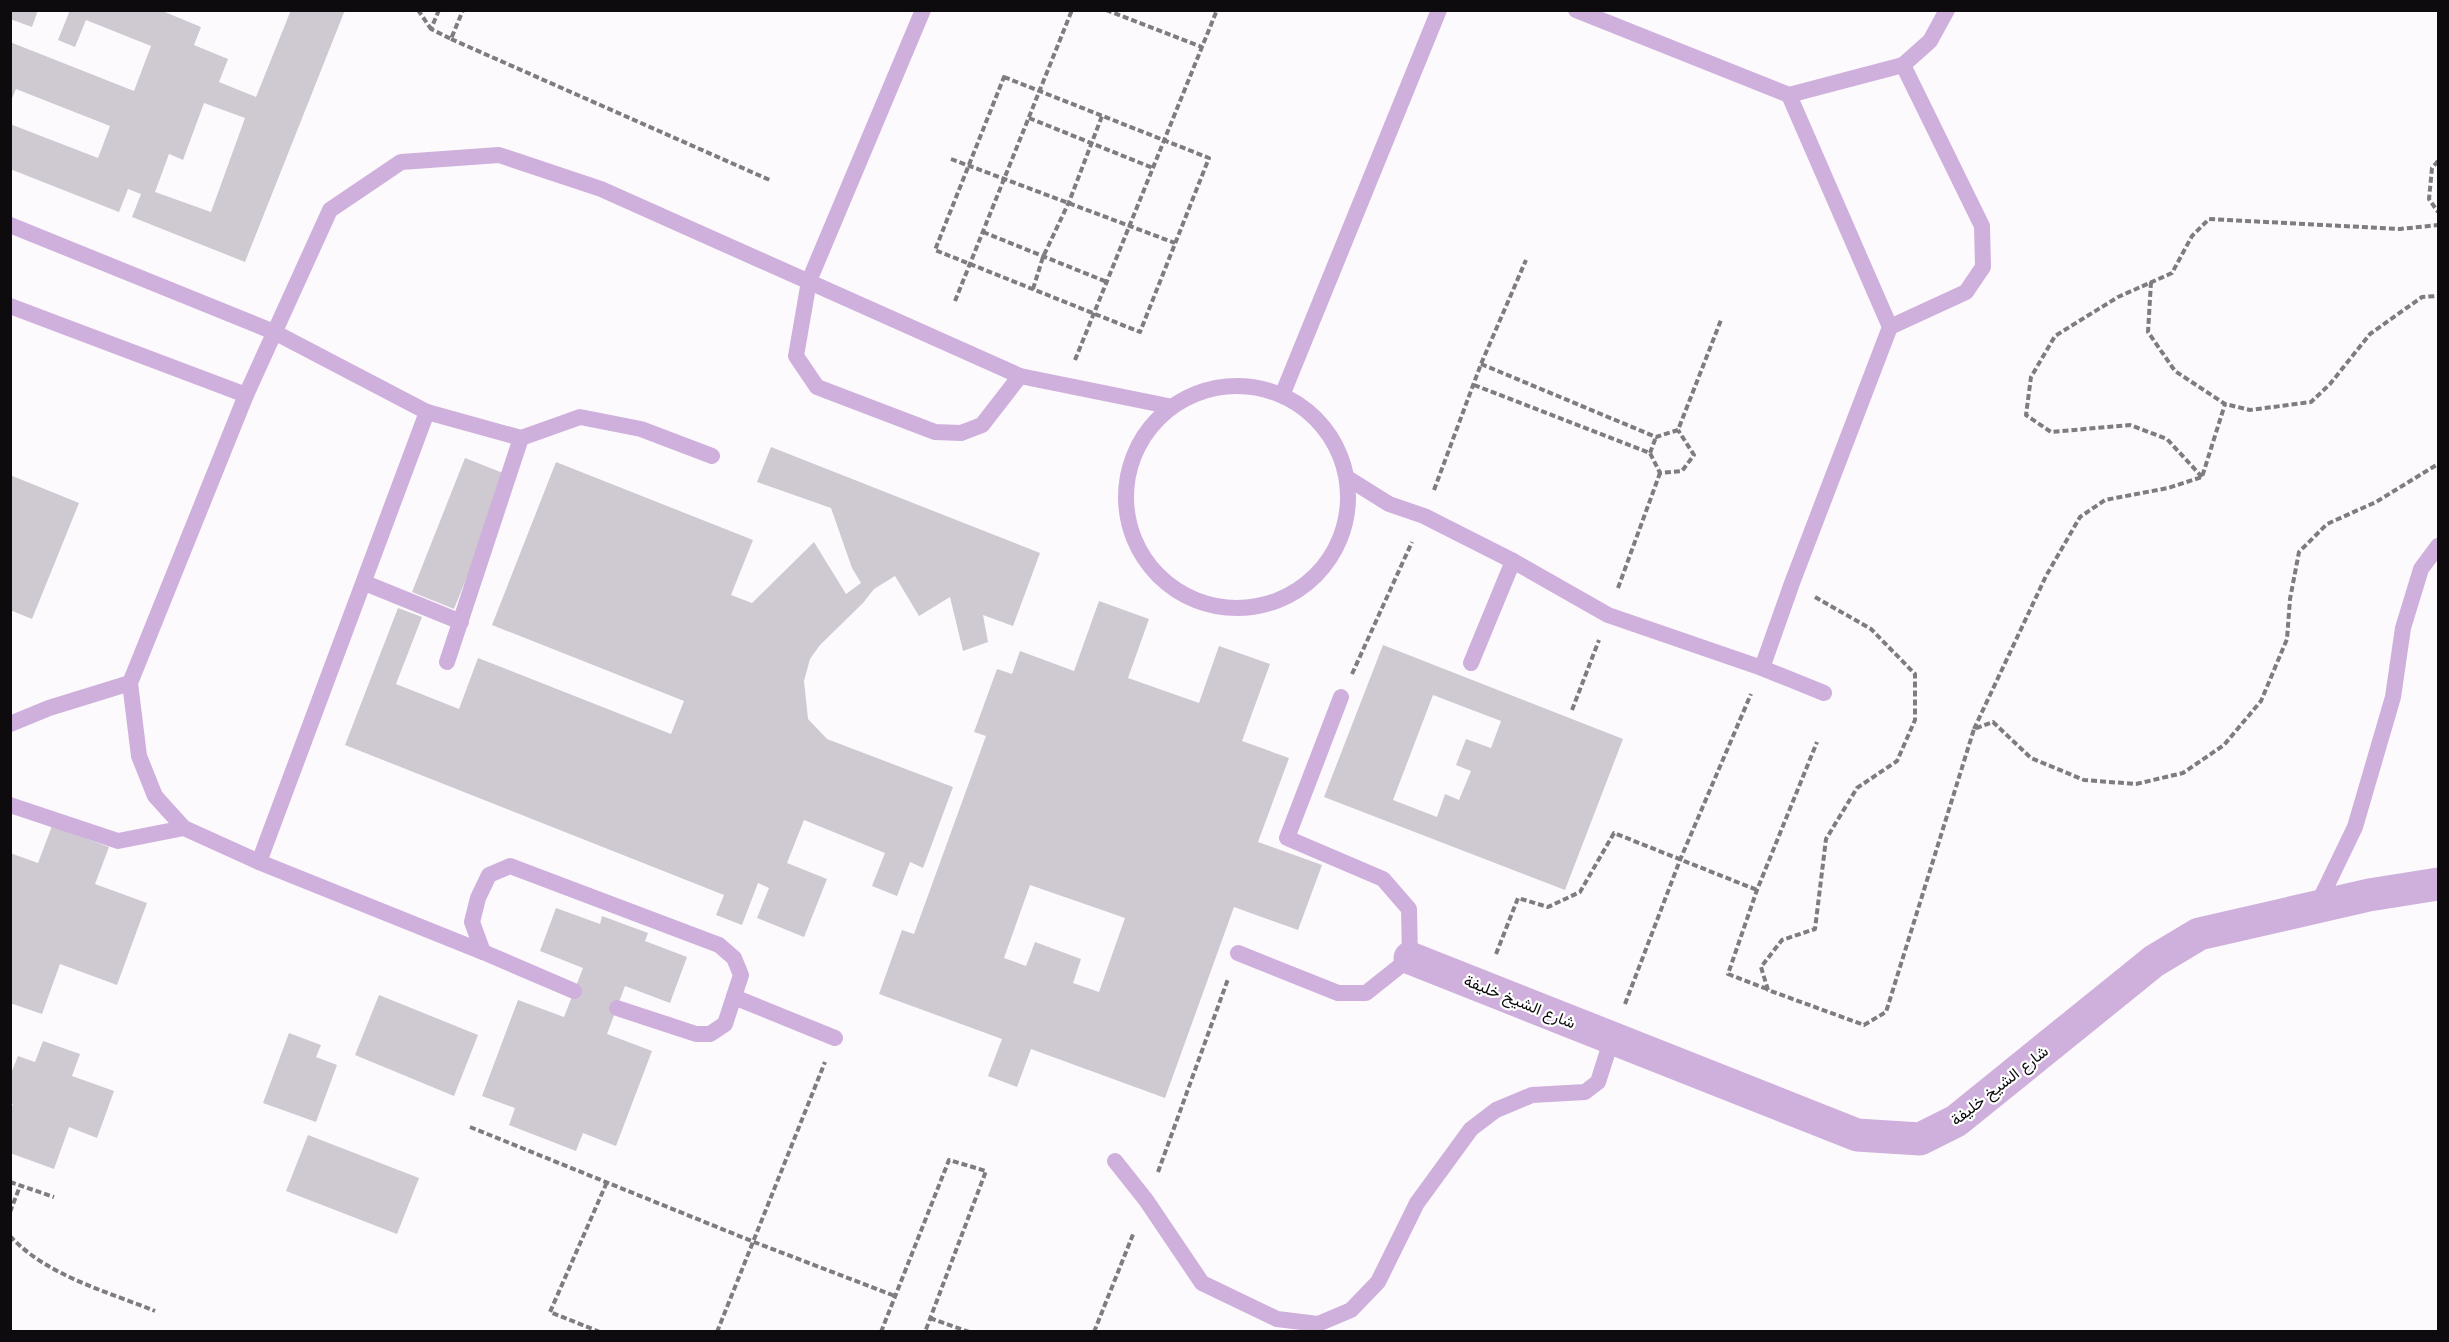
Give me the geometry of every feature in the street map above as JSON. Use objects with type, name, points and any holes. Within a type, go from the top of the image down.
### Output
[{"type":"street","name":"شارع الشيخ خليفة","points":[[1410,958],[1857,1135],[1920,1139],[1956,1122],[2154,961],[2199,934],[2369,896],[2439,884]]},
{"type":"lane","points":[[922,10],[809,281],[796,356],[817,387],[935,432],[961,433],[982,425],[1020,376]]},
{"type":"lane","points":[[1283,393],[1439,10]]},
{"type":"lane","points":[[1576,10],[1789,95],[1904,65],[1930,41],[1947,10]]},
{"type":"lane","points":[[1762,668],[1890,327],[1966,292],[1983,267],[1982,226],[1904,65]]},
{"type":"lane","points":[[1789,95],[1890,327]]},
{"type":"lane","points":[[574,992],[483,952],[259,862],[184,828],[155,796],[139,756],[130,683],[246,395],[330,210],[401,162],[499,155],[601,189],[1020,376],[1168,406]]},
{"type":"lane","points":[[10,225],[274,332],[427,412],[520,438],[580,417],[641,429],[712,456]]},
{"type":"lane","points":[[10,306],[246,395]]},
{"type":"lane","points":[[1223,384],[1283,393],[1327,428],[1349,479],[1341,546],[1294,596],[1228,612],[1164,586],[1126,529],[1128,461],[1168,406],[1223,384]]},
{"type":"lane","points":[[259,862],[427,412]]},
{"type":"lane","points":[[447,662],[520,438]]},
{"type":"lane","points":[[1349,479],[1389,504],[1424,516],[1514,561],[1608,615],[1762,668],[1824,693]]},
{"type":"lane","points":[[2316,908],[2355,827],[2393,697],[2403,628],[2421,569],[2439,546]]},
{"type":"lane","points":[[1471,663],[1514,561]]},
{"type":"lane","points":[[365,582],[461,622]]},
{"type":"lane","points":[[10,724],[49,708],[130,683]]},
{"type":"lane","points":[[1238,953],[1338,993],[1366,993],[1410,958],[1409,909],[1383,879],[1287,838],[1341,697]]},
{"type":"lane","points":[[10,805],[118,841],[184,828]]},
{"type":"lane","points":[[483,952],[472,922],[478,898],[489,875],[510,866],[719,945],[734,958],[741,975],[725,1024],[710,1034],[696,1034],[617,1008]]},
{"type":"lane","points":[[734,997],[835,1038]]},
{"type":"lane","points":[[1115,1161],[1146,1200],[1202,1283],[1277,1319],[1318,1324],[1351,1310],[1378,1282],[1417,1203],[1471,1129],[1496,1110],[1532,1095],[1585,1092],[1598,1083],[1612,1038]]},
{"type":"path","points":[[418,10],[431,29],[451,39],[772,181]]},
{"type":"path","points":[[431,29],[439,10]]},
{"type":"path","points":[[451,39],[463,10]]},
{"type":"path","points":[[955,301],[1072,10]]},
{"type":"path","points":[[1106,10],[1202,47]]},
{"type":"path","points":[[1065,385],[1217,10]]},
{"type":"path","points":[[1004,77],[1102,116],[1209,158],[1140,332],[935,250],[1004,77]]},
{"type":"path","points":[[1033,289],[1043,257],[1069,202],[1102,116]]},
{"type":"path","points":[[1029,118],[1153,168]]},
{"type":"path","points":[[951,159],[1176,243]]},
{"type":"path","points":[[2439,161],[2433,168],[2429,199],[2439,212]]},
{"type":"path","points":[[2202,477],[2167,439],[2130,425],[2051,432],[2026,414],[2031,377],[2055,336],[2118,297],[2172,273],[2192,236],[2209,219],[2400,229],[2439,225]]},
{"type":"path","points":[[983,232],[1107,282]]},
{"type":"path","points":[[1341,697],[1424,516],[1482,364],[1526,260]]},
{"type":"path","points":[[2151,282],[2148,332],[2175,371],[2225,404],[2250,410],[2312,402],[2330,384],[2370,334],[2422,297],[2439,296]]},
{"type":"path","points":[[1678,430],[1721,320]]},
{"type":"path","points":[[1482,364],[1656,437],[1678,430]]},
{"type":"path","points":[[1474,386],[1650,453],[1660,473],[1682,471],[1694,455],[1678,430]]},
{"type":"path","points":[[2202,477],[2225,404]]},
{"type":"path","points":[[1650,453],[1656,437]]},
{"type":"path","points":[[1974,729],[1993,722],[2031,758],[2084,780],[2136,784],[2182,773],[2224,744],[2261,701],[2287,639],[2290,599],[2299,552],[2327,524],[2376,502],[2439,464]]},
{"type":"path","points":[[1817,742],[1757,890],[1728,974],[1863,1025],[1886,1012],[1974,729],[2046,576],[2080,517],[2105,500],[2168,488],[2202,477]]},
{"type":"path","points":[[1768,990],[1761,967],[1782,940],[1815,929],[1826,839],[1857,788],[1897,761],[1915,720],[1915,674],[1870,629],[1792,583]]},
{"type":"path","points":[[1612,1038],[1680,860],[1762,668]]},
{"type":"path","points":[[1483,987],[1518,898],[1548,907],[1580,892],[1614,833],[1757,890]]},
{"type":"path","points":[[1094,1332],[1238,953]]},
{"type":"path","points":[[717,1332],[835,1038]]},
{"type":"path","points":[[470,1127],[754,1242],[895,1296]]},
{"type":"path","points":[[880,1332],[949,1160],[986,1171],[925,1332]]},
{"type":"path","points":[[10,1182],[54,1197]]},
{"type":"path","points":[[600,1332],[550,1312],[607,1182]]},
{"type":"path","points":[[10,1212],[20,1186]]},
{"type":"path","points":[[10,1236],[24,1251],[67,1276],[155,1311]]},
{"type":"path","points":[[930,1318],[969,1332]]},
{"type":"building","points":[[10,10],[38,10],[32,27],[10,19]]},
{"type":"building","points":[[70,10],[160,10],[201,27],[194,45],[228,59],[219,82],[256,97],[291,10],[345,10],[245,262],[132,217],[141,194],[128,189],[119,212],[10,169],[10,124],[98,158],[110,126],[16,89],[10,103],[10,42],[134,91],[151,46],[86,20],[75,47],[58,40]],"holes":[[[204,103],[245,118],[211,212],[155,192],[169,154],[183,160]]]},
{"type":"building","points":[[771,447],[1040,553],[1013,626],[983,615],[988,642],[963,651],[950,597],[919,616],[895,576],[874,589],[820,645],[810,659],[804,681],[808,719],[827,739],[953,787],[923,868],[910,862],[897,896],[872,886],[885,853],[804,820],[787,863],[827,879],[804,937],[757,918],[769,888],[758,883],[742,925],[716,915],[724,895],[345,745],[398,608],[422,617],[396,684],[459,709],[478,658],[671,734],[684,701],[492,625],[556,462],[753,540],[731,595],[752,603],[814,542],[846,594],[861,583],[852,568],[831,508],[757,482]]},
{"type":"building","points":[[465,458],[508,475],[454,609],[412,592]]},
{"type":"building","points":[[10,475],[79,503],[32,619],[10,610]]},
{"type":"building","points":[[1099,601],[1149,619],[1128,678],[1199,703],[1219,646],[1270,664],[1242,741],[1289,758],[1258,842],[1322,865],[1298,930],[1234,907],[1165,1098],[1031,1049],[1017,1087],[988,1076],[1002,1039],[879,994],[902,930],[914,934],[986,736],[974,732],[997,669],[1012,674],[1020,651],[1074,671]],"holes":[[[1030,885],[1125,918],[1099,992],[1073,983],[1081,959],[1035,942],[1026,966],[1004,958]]]},
{"type":"building","points":[[1383,645],[1623,739],[1565,890],[1324,797]],"holes":[[[1433,695],[1501,721],[1491,748],[1466,739],[1456,765],[1471,771],[1459,800],[1445,794],[1437,817],[1393,800]]]},
{"type":"building","points":[[52,826],[109,847],[95,884],[147,903],[117,985],[60,964],[42,1014],[10,1003],[10,853],[38,863]]},
{"type":"building","points":[[556,908],[600,924],[602,916],[648,933],[645,941],[687,957],[670,1003],[625,986],[607,1034],[652,1051],[616,1146],[583,1133],[576,1151],[509,1125],[515,1108],[482,1096],[518,1000],[564,1017],[583,968],[540,951]]},
{"type":"building","points":[[379,995],[478,1035],[454,1096],[355,1055]]},
{"type":"building","points":[[289,1033],[321,1045],[316,1057],[337,1065],[316,1122],[263,1103]]},
{"type":"building","points":[[43,1041],[80,1054],[72,1076],[114,1091],[97,1138],[69,1127],[54,1169],[10,1153],[10,1112],[13,1104],[10,1103],[10,1076],[18,1056],[35,1062]]},
{"type":"building","points":[[308,1135],[419,1178],[397,1234],[286,1191]]}]
